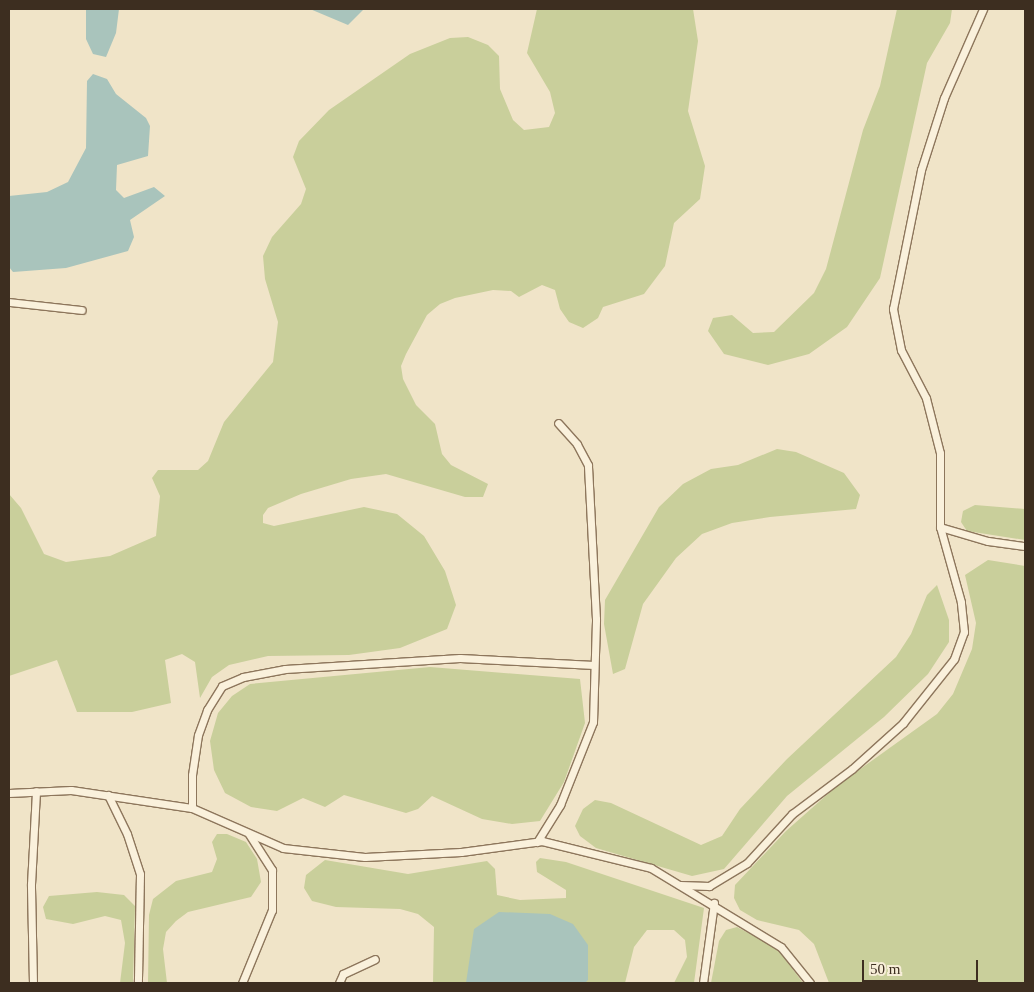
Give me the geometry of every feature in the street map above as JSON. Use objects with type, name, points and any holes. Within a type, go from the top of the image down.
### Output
[{"type":"lane","points":[[680,885],[709,886],[747,863],[792,814],[903,723],[954,659],[964,632],[961,602],[940,527],[940,453],[926,398],[901,350],[893,309],[921,170],[944,98],[983,9]]},
{"type":"lane","points":[[9,302],[82,310]]},
{"type":"lane","points":[[536,842],[560,805],[593,722],[596,619],[588,465],[577,444],[558,423]]},
{"type":"lane","points":[[940,527],[988,541],[1025,546]]},
{"type":"lane","points":[[192,808],[195,751],[208,710],[222,686],[243,677],[285,669],[460,658],[594,665]]},
{"type":"lane","points":[[9,793],[70,790],[192,808],[283,848],[365,857],[461,852],[536,842],[651,868],[714,903],[781,946],[810,983]]},
{"type":"lane","points":[[33,983],[31,884],[36,792]]},
{"type":"lane","points":[[108,796],[127,834],[140,874],[138,983]]},
{"type":"lane","points":[[242,983],[272,910],[272,870],[247,832]]},
{"type":"lane","points":[[703,983],[714,903]]},
{"type":"lane","points":[[339,983],[344,974],[375,959]]},
{"type":"green space","points":[[537,9],[693,9],[698,41],[688,111],[705,166],[700,199],[674,223],[665,266],[644,294],[603,307],[598,318],[583,328],[569,322],[560,309],[555,290],[542,285],[519,297],[511,291],[493,290],[455,298],[440,304],[427,315],[401,366],[403,379],[416,405],[435,424],[442,454],[451,465],[488,484],[483,497],[465,497],[386,474],[351,479],[301,494],[268,508],[263,515],[263,523],[274,526],[364,507],[397,514],[424,536],[445,571],[456,605],[447,629],[400,648],[349,655],[268,656],[229,665],[212,677],[200,698],[195,662],[182,654],[165,660],[171,703],[132,712],[77,712],[57,660],[9,676],[9,494],[21,508],[44,554],[66,562],[110,556],[156,536],[160,496],[152,478],[158,470],[198,470],[208,461],[224,422],[273,362],[278,322],[265,279],[263,256],[272,237],[301,204],[306,189],[293,157],[299,141],[329,110],[410,54],[450,38],[468,37],[488,45],[499,56],[500,89],[513,120],[524,130],[549,127],[555,113],[550,92],[527,53]]},
{"type":"green space","points":[[897,9],[952,9],[950,23],[927,63],[880,278],[847,327],[809,354],[768,365],[724,354],[708,331],[713,318],[732,315],[753,333],[774,332],[814,293],[826,269],[863,130],[880,86]]},
{"type":"green space","points":[[777,449],[796,452],[844,473],[860,495],[856,509],[770,517],[732,523],[702,534],[676,558],[643,604],[625,669],[613,674],[604,624],[605,600],[659,507],[683,484],[711,469],[738,465]]},
{"type":"green space","points":[[975,505],[1025,509],[1025,540],[967,531],[961,522],[963,511]]},
{"type":"green space","points":[[988,560],[1025,566],[1025,983],[829,983],[814,944],[799,930],[757,920],[740,910],[734,898],[735,885],[786,831],[838,785],[937,714],[953,694],[972,649],[976,623],[965,575]]},
{"type":"green space","points":[[937,585],[949,620],[949,642],[928,674],[884,717],[787,796],[724,869],[692,876],[596,848],[580,836],[575,826],[583,809],[595,800],[611,803],[701,845],[722,836],[740,809],[787,759],[896,657],[911,634],[927,595]]},
{"type":"green space","points":[[430,667],[580,679],[585,723],[564,782],[540,821],[512,824],[482,819],[432,796],[418,809],[406,813],[344,795],[325,807],[303,798],[277,811],[251,807],[225,793],[214,770],[210,741],[218,713],[232,696],[250,684]]},
{"type":"green space","points":[[217,834],[227,834],[246,842],[257,859],[261,882],[251,897],[188,912],[176,921],[166,932],[163,949],[167,983],[148,983],[149,915],[153,899],[176,881],[212,872],[217,859],[212,842]]},
{"type":"green space","points":[[540,858],[566,862],[704,908],[694,983],[674,983],[687,957],[685,940],[674,930],[647,930],[634,947],[625,983],[433,983],[434,927],[418,914],[400,909],[336,907],[312,901],[304,888],[306,875],[325,860],[408,874],[487,861],[495,869],[497,895],[520,900],[566,898],[566,890],[537,872],[536,862]]},
{"type":"green space","points":[[97,892],[124,895],[135,906],[133,983],[120,983],[125,943],[121,920],[105,916],[73,924],[46,919],[43,907],[49,896]]},
{"type":"green space","points":[[737,927],[777,948],[803,983],[711,983],[719,941],[726,930]]},
{"type":"water","points":[[86,9],[119,9],[116,33],[106,57],[93,54],[86,39]]},
{"type":"water","points":[[310,9],[364,9],[348,25]]},
{"type":"water","points":[[93,74],[107,79],[116,94],[146,118],[150,126],[148,156],[117,165],[116,190],[124,198],[154,187],[165,196],[130,220],[134,237],[128,251],[66,268],[13,272],[9,267],[9,196],[47,192],[68,182],[86,148],[87,81]]},
{"type":"water","points":[[499,912],[550,914],[573,924],[588,945],[588,980],[585,983],[466,983],[474,929]]}]
